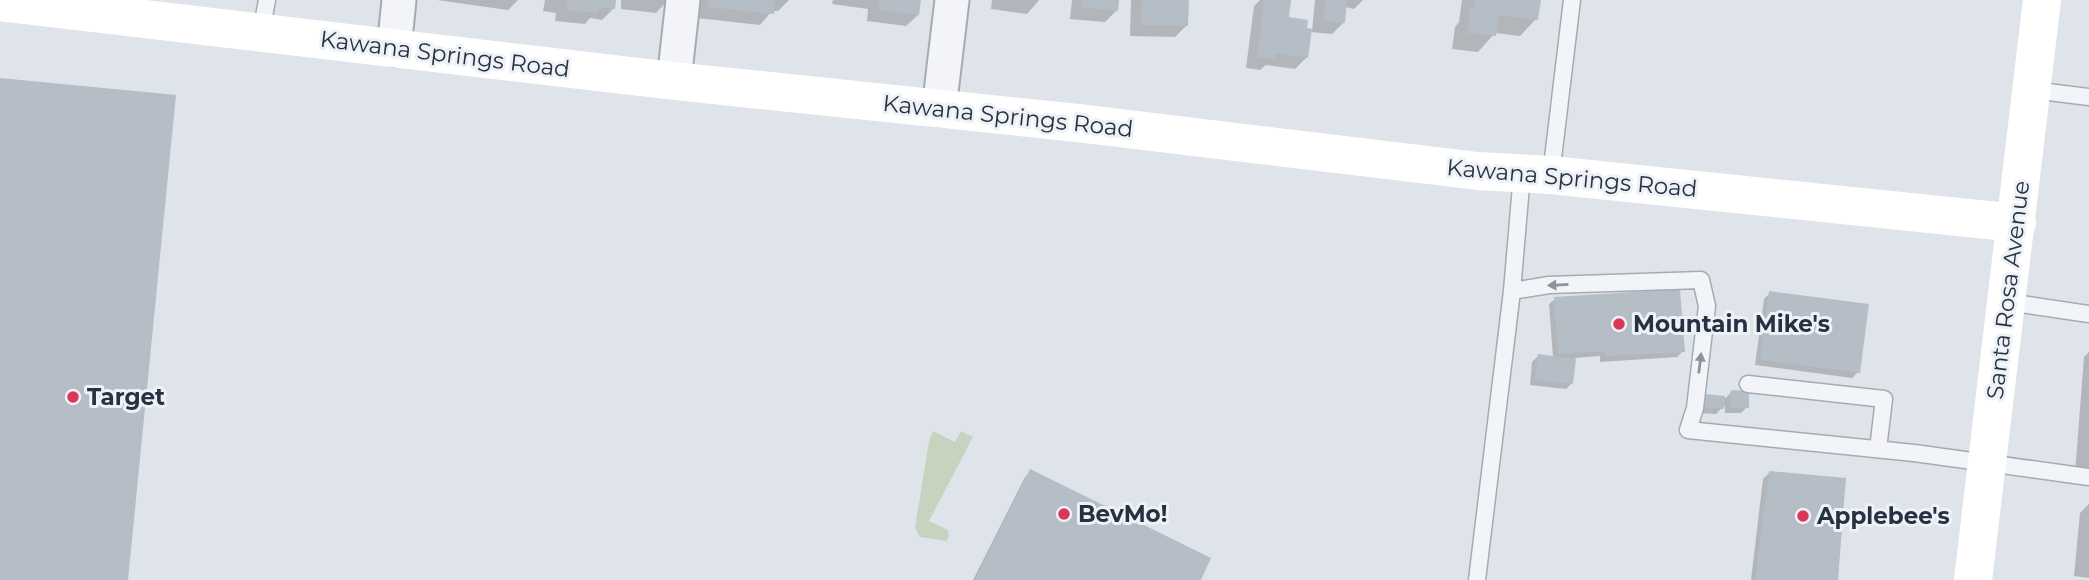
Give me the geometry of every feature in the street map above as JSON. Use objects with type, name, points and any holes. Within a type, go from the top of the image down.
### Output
[{"type":"street","points":[[394,48],[399,0]]},
{"type":"street","points":[[674,81],[683,0]]},
{"type":"street","points":[[939,108],[952,0]]},
{"type":"street","name":"Santa Rosa Avenue","points":[[1973,580],[2042,0]]},
{"type":"street","name":"Kawana Springs Road","points":[[4,2],[264,16],[394,48],[674,81],[1092,124],[1478,171],[1537,174],[2017,223]]},
{"type":"lane","points":[[1478,580],[1512,290],[1572,0]]},
{"type":"lane","points":[[2032,90],[2089,97]]},
{"type":"lane","points":[[1512,290],[1549,285],[1700,280],[1707,306],[1695,408],[1688,430],[1878,449],[2089,477]]},
{"type":"lane","points":[[2007,302],[2089,314]]},
{"type":"lane","points":[[1748,384],[1884,399],[1878,449]]},
{"type":"green space","points":[[933,431],[955,442],[961,431],[973,437],[929,521],[948,530],[947,541],[920,537],[915,528],[929,441]]},
{"type":"building","points":[[568,0],[616,0],[615,9],[599,7],[598,13],[566,10]]},
{"type":"building","points":[[709,0],[775,0],[774,14],[708,7]]},
{"type":"building","points":[[879,0],[921,0],[919,15],[878,10]]},
{"type":"building","points":[[1082,0],[1119,0],[1118,11],[1081,7]]},
{"type":"building","points":[[1142,0],[1189,0],[1188,26],[1141,25]]},
{"type":"building","points":[[1264,0],[1291,0],[1289,17],[1308,20],[1307,28],[1312,29],[1308,58],[1275,53],[1274,59],[1257,57]]},
{"type":"building","points":[[1325,0],[1347,0],[1345,23],[1323,21]]},
{"type":"building","points":[[1476,0],[1541,0],[1538,20],[1499,15],[1496,36],[1467,33],[1470,8],[1474,9]]},
{"type":"building","name":"Target","points":[[0,78],[176,95],[128,580],[0,580]]},
{"type":"building","name":"Mountain Mike's","points":[[1680,289],[1685,352],[1606,356],[1605,351],[1558,354],[1554,297]]},
{"type":"building","points":[[1769,291],[1869,304],[1860,373],[1760,360]]},
{"type":"building","points":[[1538,354],[1576,359],[1573,384],[1535,380]]},
{"type":"building","points":[[1731,390],[1749,391],[1749,408],[1730,408]]},
{"type":"building","points":[[1705,394],[1725,396],[1724,409],[1704,407]]},
{"type":"building","name":"BevMo!","points":[[1030,469],[1211,558],[1201,580],[975,580]]},
{"type":"building","name":"Applebee's","points":[[1769,471],[1846,478],[1838,580],[1755,580]]},
{"type":"place","name":"Mountain Mike's","points":[[1619,324]]},
{"type":"place","name":"Target","points":[[73,397]]},
{"type":"place","name":"BevMo!","points":[[1064,514]]},
{"type":"place","name":"Applebee's","points":[[1803,516]]}]
